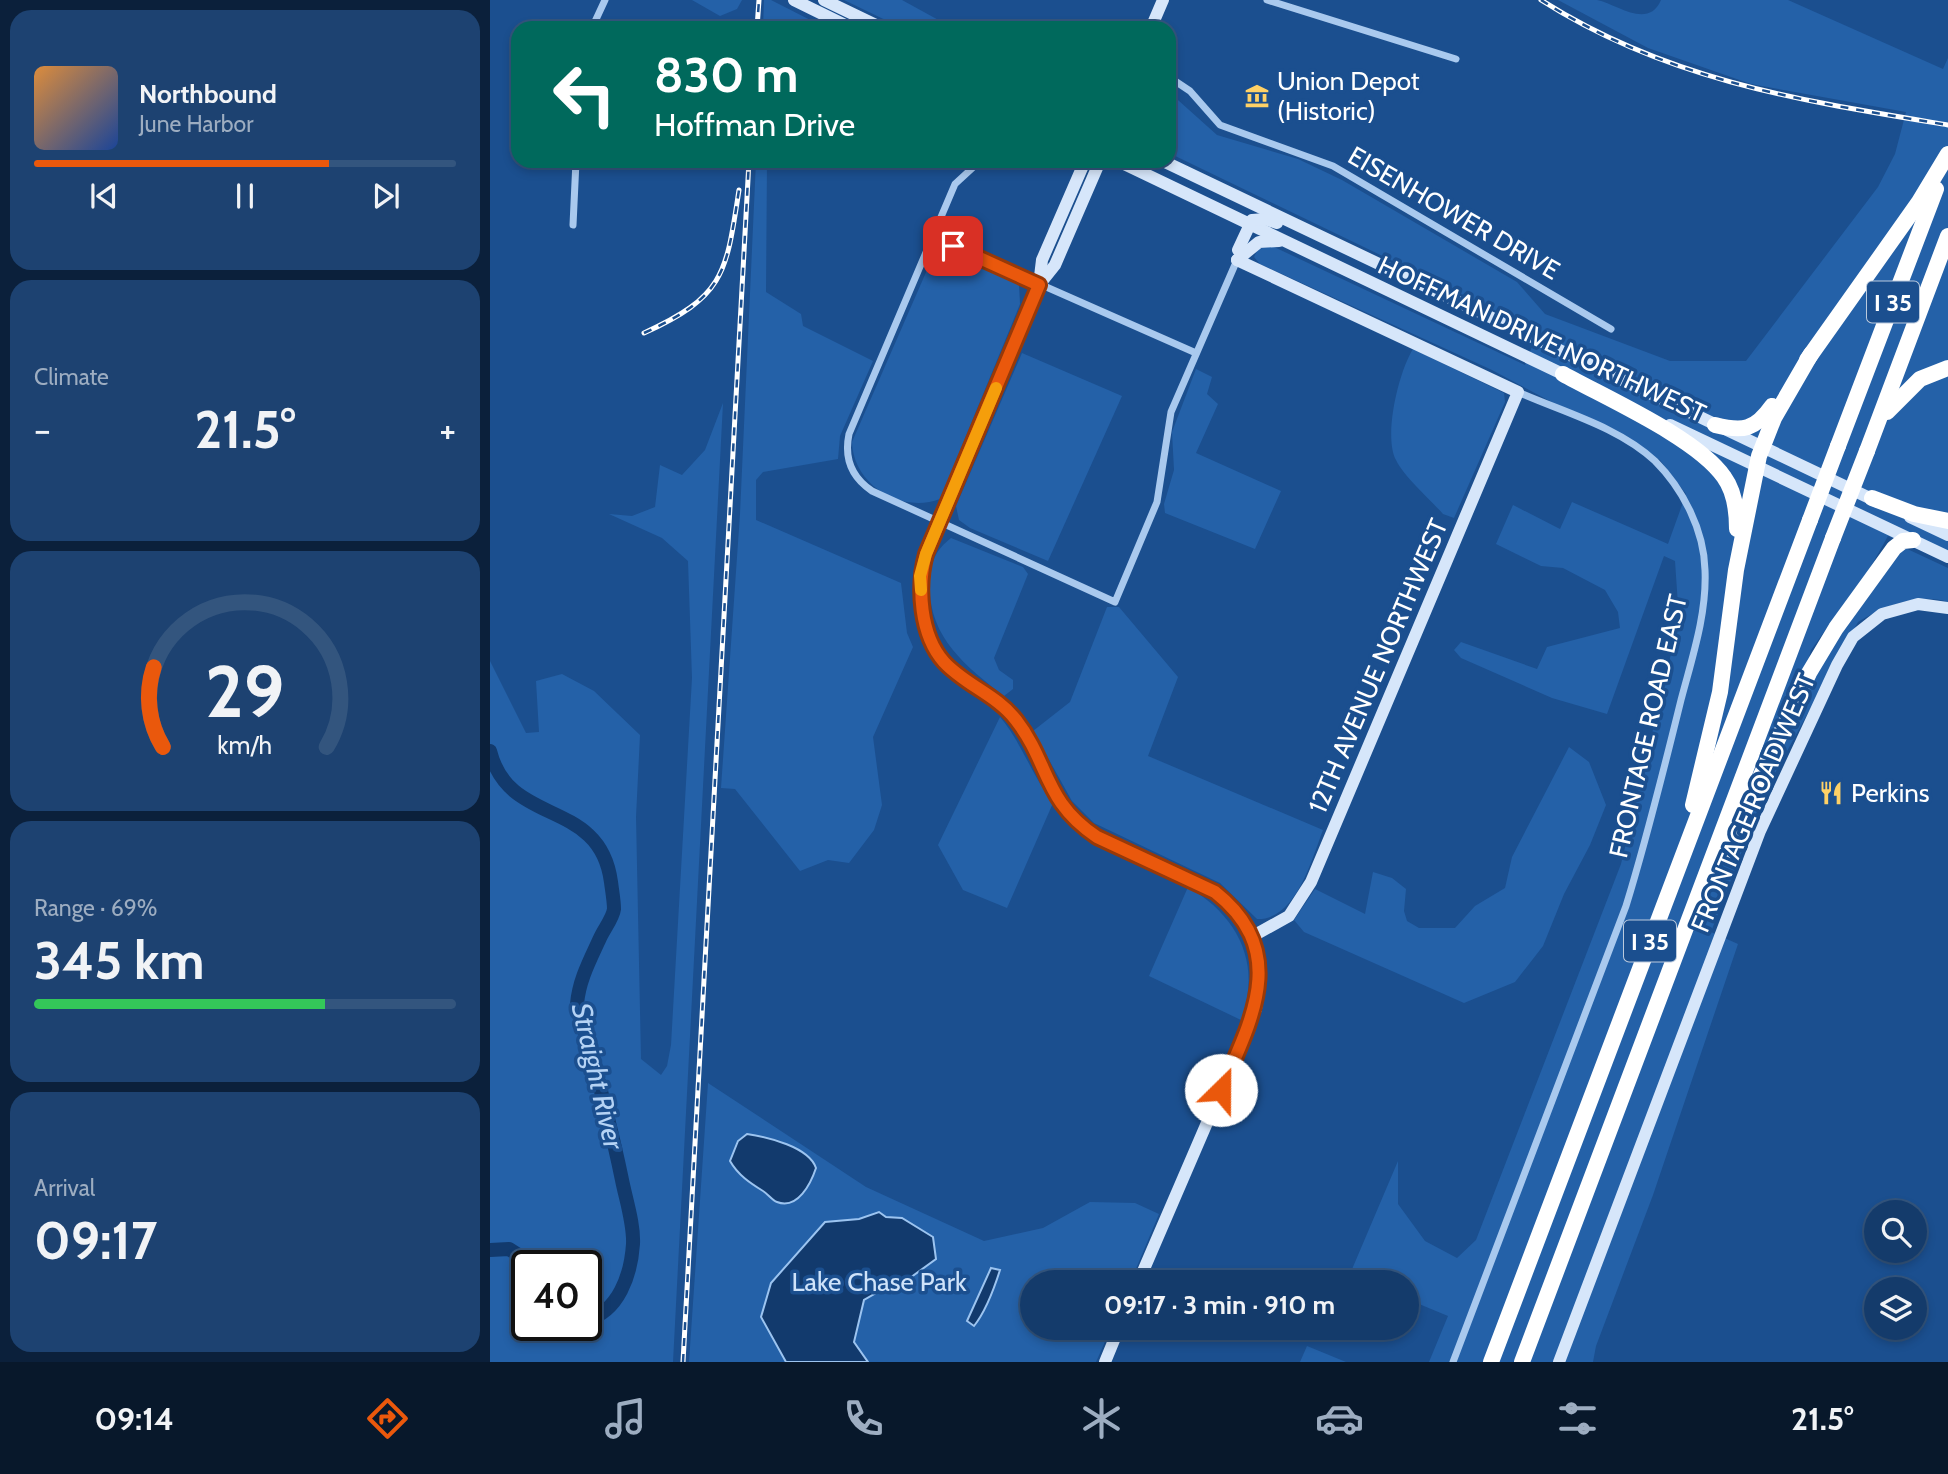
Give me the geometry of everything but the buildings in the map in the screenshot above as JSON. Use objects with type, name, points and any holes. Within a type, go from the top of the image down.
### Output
[{"type":"highway","points":[[1715,425],[1735,430],[1756,425],[1811,354],[1919,202],[1948,156]]},
{"type":"highway","name":"I 35","points":[[1490,1362],[1948,156]]},
{"type":"highway","name":"I 35","points":[[1522,1362],[1948,236]]},
{"type":"highway","points":[[1658,920],[1694,803],[1711,731],[1726,656],[1736,569],[1762,446],[1782,403],[1811,354]]},
{"type":"highway","points":[[1867,451],[1898,398],[1920,379],[1948,368]]},
{"type":"highway","points":[[1563,374],[1674,436],[1716,467],[1732,492],[1735,506],[1736,569]]},
{"type":"highway","points":[[1872,499],[1914,514],[1948,521]]},
{"type":"highway","points":[[1680,943],[1813,665],[1886,558],[1899,544],[1913,540]]},
{"type":"street","points":[[595,21],[605,0]]},
{"type":"street","points":[[794,0],[837,21]]},
{"type":"street","points":[[824,0],[868,21]]},
{"type":"street","points":[[1154,21],[1163,0]]},
{"type":"street","points":[[1267,0],[1456,59]]},
{"type":"street","name":"EISENHOWER DRIVE","points":[[1176,82],[1190,91],[1220,125],[1333,166],[1611,329]]},
{"type":"street","name":"HOFFMAN DRIVE NORTHWEST","points":[[1176,167],[1948,535]]},
{"type":"street","points":[[573,225],[576,168]]},
{"type":"street","points":[[972,168],[955,184],[849,434],[847,454],[851,469],[872,491],[1115,601],[1157,502],[1168,420],[1249,224],[1256,218],[1265,219],[1368,259]]},
{"type":"street","points":[[1082,168],[1042,260],[1039,285],[920,576],[925,617],[932,641],[944,662],[1002,705],[1015,719],[1029,741],[1053,792],[1081,827],[1215,892],[1230,904],[1253,936],[1260,988],[1256,1009],[1144,1270]]},
{"type":"street","points":[[1039,285],[1055,265],[1098,168]]},
{"type":"street","name":"HOFFMAN DRIVE NORTHWEST","points":[[1133,168],[1948,556]]},
{"type":"street","points":[[1197,199],[1232,226],[1238,234],[1238,255]]},
{"type":"street","points":[[933,237],[1196,353]]},
{"type":"street","points":[[1238,255],[1259,242],[1275,240],[1290,244]]},
{"type":"street","name":"FRONTAGE ROAD EAST","points":[[1238,255],[1518,392],[1617,436],[1655,461],[1689,509],[1702,547],[1705,584],[1698,635],[1647,840],[1626,906],[1453,1362]]},
{"type":"street","name":"12TH AVENUE NORTHWEST","points":[[1253,936],[1289,916],[1311,882],[1518,392]]},
{"type":"street","name":"FRONTAGE ROAD WEST","points":[[1559,1362],[1782,780],[1853,637],[1882,614],[1905,606],[1928,604],[1948,608]]},
{"type":"street","points":[[1105,1362],[1114,1340]]},
{"type":"green space","points":[[692,0],[742,0],[737,9],[720,16]]},
{"type":"green space","points":[[764,0],[771,0],[812,21],[763,21]]},
{"type":"green space","points":[[844,0],[902,0],[940,21],[888,21]]},
{"type":"green space","points":[[1558,0],[1597,0],[1640,14],[1655,9],[1661,0],[1788,0],[1943,69],[1948,58],[1948,562],[1888,536],[1870,568],[1811,650],[1796,708],[1772,773],[1828,647],[1903,547],[1948,568],[1948,602],[1925,599],[1902,602],[1858,622],[1764,793],[1711,932],[1738,944],[1653,1195],[1596,1346],[1593,1362],[1429,1362],[1448,1316],[1419,1304],[1419,1270],[1352,1270],[1398,1161],[1398,1204],[1425,1241],[1457,1258],[1476,1240],[1621,864],[1679,620],[1675,561],[1664,556],[1607,714],[1552,698],[1461,658],[1454,650],[1461,642],[1537,669],[1547,647],[1620,628],[1618,612],[1605,590],[1563,568],[1541,566],[1496,544],[1513,505],[1560,529],[1572,502],[1668,544],[1686,494],[1660,460],[1492,370],[1260,264],[1254,257],[1258,249],[1272,246],[1525,365],[1538,331],[1176,156],[1176,98],[1217,135],[1298,159],[1342,180],[1517,282],[1545,314],[1670,361],[1746,361],[1878,187],[1895,154],[1906,112],[1751,84],[1648,48]]},
{"type":"green space","points":[[756,168],[767,168],[766,292],[801,314],[803,326],[873,361],[840,436],[838,459],[763,472],[756,480],[756,520],[901,583],[907,633],[913,647],[873,737],[882,805],[874,830],[849,863],[828,860],[800,871],[735,789],[721,788],[740,514]]},
{"type":"green space","points":[[948,251],[1019,285],[1020,304],[940,499],[925,503],[910,502],[881,492],[870,482],[854,457],[852,442],[934,254]]},
{"type":"green space","points":[[1413,349],[1504,393],[1505,402],[1454,518],[1443,514],[1411,481],[1400,467],[1392,449],[1394,404]]},
{"type":"green space","points":[[1022,353],[1122,396],[1048,561],[970,528],[959,520],[956,506]]},
{"type":"green space","points":[[1196,369],[1212,377],[1207,394],[1218,404],[1196,453],[1281,491],[1255,549],[1165,513],[1164,504],[1174,470],[1172,432]]},
{"type":"green space","points":[[723,403],[673,1362],[490,1362],[490,661],[526,733],[539,732],[536,681],[562,674],[594,691],[640,735],[636,817],[641,1059],[661,1075],[667,1066],[671,1045],[692,678],[688,561],[662,538],[609,514],[632,516],[655,507],[660,465],[682,475],[705,450]]},
{"type":"green space","points":[[951,538],[1023,567],[1028,574],[994,658],[999,670],[1013,680],[1013,689],[1004,696],[962,660],[941,632],[934,617],[930,599],[932,566],[938,551]]},
{"type":"green space","points":[[1107,607],[1119,607],[1178,677],[1148,756],[1323,830],[1300,886],[1282,910],[1271,917],[1257,919],[1220,883],[1094,823],[1072,801],[1033,731],[1070,702]]},
{"type":"green space","points":[[1000,717],[1053,803],[1007,908],[963,890],[938,845]]},
{"type":"green space","points":[[1569,747],[1589,762],[1606,805],[1543,946],[1515,982],[1464,1003],[1304,932],[1294,920],[1315,889],[1365,914],[1373,872],[1392,878],[1406,889],[1404,911],[1407,921],[1419,928],[1455,928],[1475,906],[1505,888],[1512,857]]},
{"type":"green space","points":[[1188,887],[1220,912],[1241,943],[1249,980],[1241,1020],[1149,976]]},
{"type":"green space","name":"Lake Chase Park","points":[[708,1083],[866,1187],[984,1241],[1043,1228],[1090,1202],[1135,1203],[1159,1214],[1135,1270],[1020,1270],[1020,1340],[1106,1340],[1096,1362],[689,1362]],"holes":[[[757,1136],[779,1140],[807,1155],[777,1202],[737,1172],[738,1141]]]},
{"type":"green space","points":[[1307,1346],[1346,1362],[1300,1362]]},
{"type":"shaded area","points":[[747,1134],[787,1144],[812,1161],[816,1168],[814,1174],[797,1199],[784,1203],[775,1201],[733,1166],[730,1161],[738,1141]]},
{"type":"shaded area","points":[[879,1212],[886,1217],[902,1218],[933,1237],[936,1259],[892,1291],[878,1292],[864,1300],[854,1342],[868,1362],[786,1362],[761,1317],[771,1283],[825,1222],[859,1219]]},
{"type":"shaded area","points":[[991,1268],[1000,1270],[986,1307],[974,1326],[967,1321]]},
{"type":"waterway","name":"Straight River","points":[[490,751],[500,775],[515,792],[590,836],[603,855],[611,882],[614,909],[586,970],[577,1004],[612,1136],[633,1236],[626,1279],[615,1300],[602,1312]]},
{"type":"waterway","name":"Straight River","points":[[490,1250],[511,1250]]},
{"type":"railway","points":[[758,21],[759,0]]},
{"type":"railway","points":[[1541,0],[1589,28],[1687,69],[1789,96],[1948,125]]},
{"type":"railway","points":[[683,1362],[749,168]]},
{"type":"railway","points":[[644,333],[691,307],[706,294],[717,279],[730,243],[739,190]]},
{"type":"slow traffic","points":[[921,590],[920,576],[926,554],[996,388]]},
{"type":"place","name":"Union Depot (Historic)","points":[[1257,96]]},
{"type":"place","name":"Perkins","points":[[1831,793]]},
{"type":"route","points":[[953,246],[1039,285],[926,554],[920,576],[921,596],[932,641],[944,662],[1002,705],[1015,719],[1029,741],[1049,786],[1081,827],[1215,892],[1230,904],[1253,936],[1260,988],[1256,1009],[1221,1090]]}]
